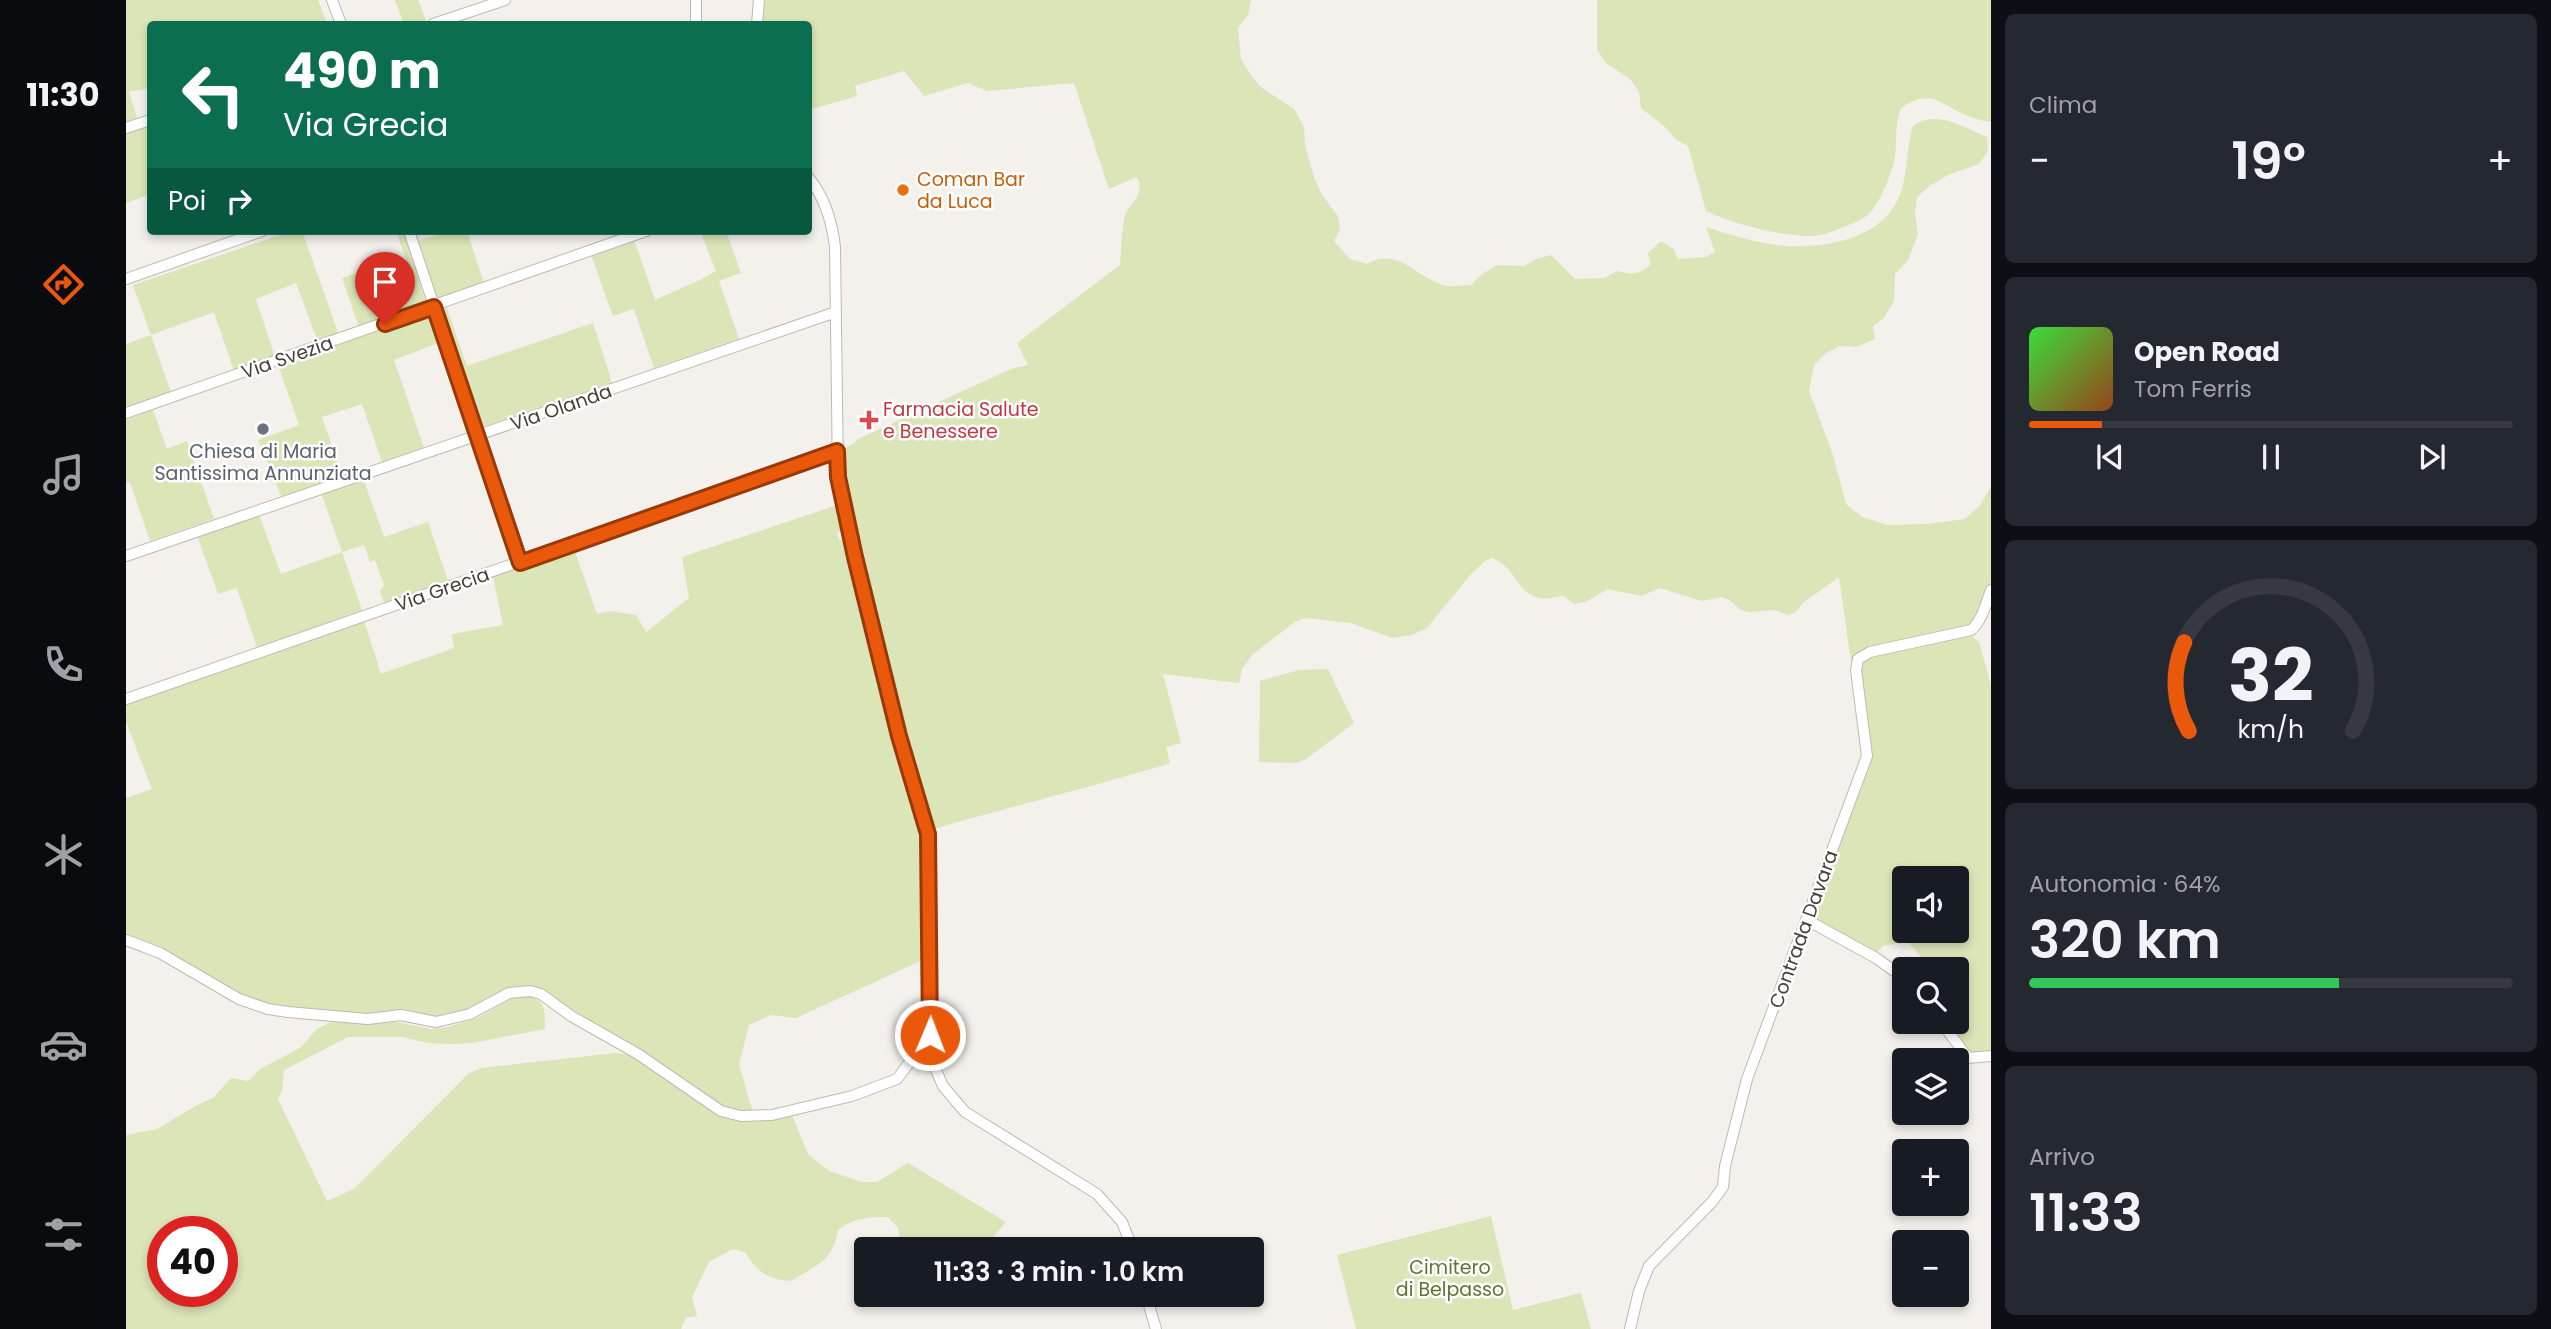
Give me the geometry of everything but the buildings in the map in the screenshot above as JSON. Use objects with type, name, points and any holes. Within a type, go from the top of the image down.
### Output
[{"type":"street","points":[[332,0],[340,21]]},
{"type":"street","points":[[442,21],[505,0]]},
{"type":"street","points":[[696,0],[696,21]]},
{"type":"street","points":[[757,21],[759,0]]},
{"type":"street","points":[[126,128],[147,121]]},
{"type":"street","points":[[812,182],[822,198],[833,232],[838,477],[899,736],[928,834],[930,1035],[935,1068],[943,1086],[957,1104],[979,1122],[1097,1194],[1122,1222],[1128,1237]]},
{"type":"street","points":[[126,279],[251,235]]},
{"type":"street","points":[[410,235],[520,563]]},
{"type":"street","name":"Via Svezia","points":[[126,413],[635,235]]},
{"type":"street","name":"Via Olanda","points":[[126,556],[836,312]]},
{"type":"street","name":"Via Grecia","points":[[126,699],[837,451]]},
{"type":"street","name":"Contrada Davara","points":[[1630,1329],[1639,1291],[1649,1266],[1712,1202],[1723,1187],[1747,1079],[1867,756],[1856,670],[1858,659],[1870,652],[1971,631],[1976,626],[1991,590]]},
{"type":"street","points":[[1807,920],[1892,969]]},
{"type":"street","points":[[126,940],[160,953],[239,999],[268,1009],[299,1014],[368,1018],[401,1016],[436,1022],[470,1014],[509,993],[530,991],[541,994],[571,1016],[638,1054],[720,1111],[741,1116],[772,1115],[812,1106],[852,1096],[897,1079],[930,1035]]},
{"type":"street","points":[[1950,1034],[1968,1058],[1991,1056]]},
{"type":"street","points":[[1150,1307],[1156,1329]]},
{"type":"green space","points":[[126,0],[318,0],[326,21],[147,21],[147,89],[129,92],[138,121],[126,125]]},
{"type":"green space","points":[[395,0],[418,0],[426,21],[403,21]]},
{"type":"green space","points":[[765,0],[1251,0],[1248,15],[1238,28],[1241,59],[1262,88],[1294,109],[1304,127],[1305,146],[1314,177],[1322,195],[1338,216],[1340,229],[1334,241],[1350,259],[1367,264],[1378,259],[1389,259],[1448,286],[1471,285],[1482,274],[1498,265],[1524,266],[1551,255],[1575,279],[1604,278],[1617,271],[1635,273],[1651,264],[1648,253],[1661,241],[1674,249],[1678,259],[1706,257],[1715,252],[1706,227],[1745,239],[1785,246],[1818,245],[1852,238],[1881,222],[1892,210],[1903,187],[1913,126],[1922,121],[1940,119],[1987,137],[1988,151],[1979,164],[1948,175],[1917,197],[1915,214],[1918,235],[1908,260],[1895,274],[1894,301],[1884,318],[1873,326],[1875,339],[1856,347],[1840,346],[1826,353],[1814,365],[1809,391],[1833,455],[1846,504],[1862,517],[1888,525],[1965,519],[1980,505],[1991,487],[1991,582],[1975,623],[1962,631],[1858,652],[1851,662],[1839,577],[1789,615],[1774,610],[1749,612],[1741,610],[1722,597],[1702,601],[1660,588],[1641,596],[1608,589],[1585,602],[1574,604],[1564,596],[1543,598],[1532,595],[1507,568],[1492,558],[1471,574],[1427,628],[1412,635],[1392,638],[1351,623],[1304,618],[1253,654],[1242,669],[1239,683],[1163,674],[1181,743],[1166,747],[1170,763],[931,830],[871,603],[844,485],[842,450],[856,440],[1011,369],[1028,365],[1017,343],[1120,265],[1125,217],[1137,196],[1139,183],[1137,177],[1109,189],[1074,83],[987,91],[968,83],[924,96],[904,71],[855,86],[857,96],[812,109],[812,21],[762,21]]},
{"type":"green space","points":[[1597,0],[1991,0],[1991,122],[1963,114],[1939,101],[1913,101],[1901,108],[1893,166],[1880,197],[1865,217],[1815,236],[1774,232],[1730,221],[1706,211],[1688,146],[1675,139],[1665,127],[1641,108],[1639,92],[1630,79],[1607,64],[1597,50]]},
{"type":"green space","points":[[147,125],[147,195],[126,203],[126,132]]},
{"type":"green space","points":[[280,235],[303,235],[339,335],[318,342],[296,283],[256,299],[275,357],[234,371],[214,312],[151,335],[133,285]]},
{"type":"green space","points":[[397,235],[405,235],[426,303],[359,327],[342,278],[362,271],[366,280],[369,279],[368,275],[407,262]]},
{"type":"green space","points":[[436,235],[468,235],[485,286],[446,300],[436,298],[418,241]]},
{"type":"green space","points":[[702,235],[727,235],[741,273],[719,281],[739,339],[654,368],[634,309],[613,316],[591,255],[634,240],[655,300],[716,271]]},
{"type":"green space","points":[[447,308],[467,366],[593,323],[612,383],[486,426],[482,424],[443,309]]},
{"type":"green space","points":[[427,312],[438,343],[394,360],[424,448],[382,462],[362,404],[322,417],[342,476],[282,498],[258,440],[299,425],[280,365]]},
{"type":"green space","points":[[151,335],[171,393],[126,408],[126,344]]},
{"type":"green space","points":[[153,410],[167,449],[187,441],[214,519],[150,541],[130,482],[126,483],[126,420]]},
{"type":"green space","points":[[363,478],[384,537],[428,522],[448,581],[384,603],[380,591],[384,585],[375,560],[370,562],[364,545],[342,552],[321,493]]},
{"type":"green space","points":[[838,505],[843,528],[837,533],[839,539],[846,543],[923,836],[927,958],[796,1018],[771,1015],[749,1025],[739,1064],[753,1113],[724,1108],[531,986],[503,993],[480,1006],[462,1012],[428,1017],[393,1017],[283,1007],[251,999],[163,949],[126,935],[126,798],[152,789],[126,722],[126,704],[364,621],[381,674],[454,648],[452,634],[503,625],[493,577],[574,549],[597,614],[610,611],[636,615],[646,632],[689,598],[682,557]]},
{"type":"green space","points":[[259,515],[281,574],[342,552],[362,610],[257,648],[237,588],[218,594],[197,535]]},
{"type":"green space","points":[[1971,635],[1979,642],[1991,685],[1991,1053],[1971,1055],[1969,1048],[1966,1048],[1955,1034],[1969,1034],[1969,957],[1921,957],[1909,943],[1969,943],[1969,866],[1892,866],[1892,943],[1902,943],[1883,946],[1876,953],[1812,918],[1866,768],[1858,670],[1863,659]]},
{"type":"green space","points":[[1328,669],[1354,723],[1306,759],[1296,763],[1259,762],[1260,681],[1299,670]]},
{"type":"green space","points":[[523,995],[536,999],[543,1006],[545,1029],[472,1043],[452,1044],[428,1043],[402,1037],[348,1037],[284,1070],[282,1091],[278,1099],[327,1201],[354,1189],[468,1074],[481,1068],[616,1053],[641,1060],[722,1115],[792,1115],[808,1154],[829,1171],[862,1182],[877,1182],[908,1163],[1006,1222],[993,1237],[900,1237],[898,1228],[888,1217],[856,1221],[838,1230],[832,1250],[822,1262],[791,1281],[764,1274],[746,1253],[733,1249],[709,1262],[692,1297],[697,1316],[686,1318],[681,1329],[126,1329],[126,1135],[157,1129],[213,1098],[231,1078],[248,1081],[260,1069],[300,1048],[317,1029],[331,1022],[391,1021],[432,1029],[480,1017],[514,996]]},
{"type":"green space","name":"Cimitero di Belpasso","points":[[1491,1216],[1513,1310],[1581,1293],[1591,1329],[1356,1329],[1337,1255]]},
{"type":"place","name":"Coman Bar da Luca","points":[[903,190]]},
{"type":"place","name":"Farmacia Salute e Benessere","points":[[869,420]]},
{"type":"place","name":"Chiesa di Maria Santissima Annunziata","points":[[263,429]]},
{"type":"route","points":[[385,324],[434,307],[520,563],[837,451],[838,477],[855,557],[899,736],[930,846],[930,1035]]}]
